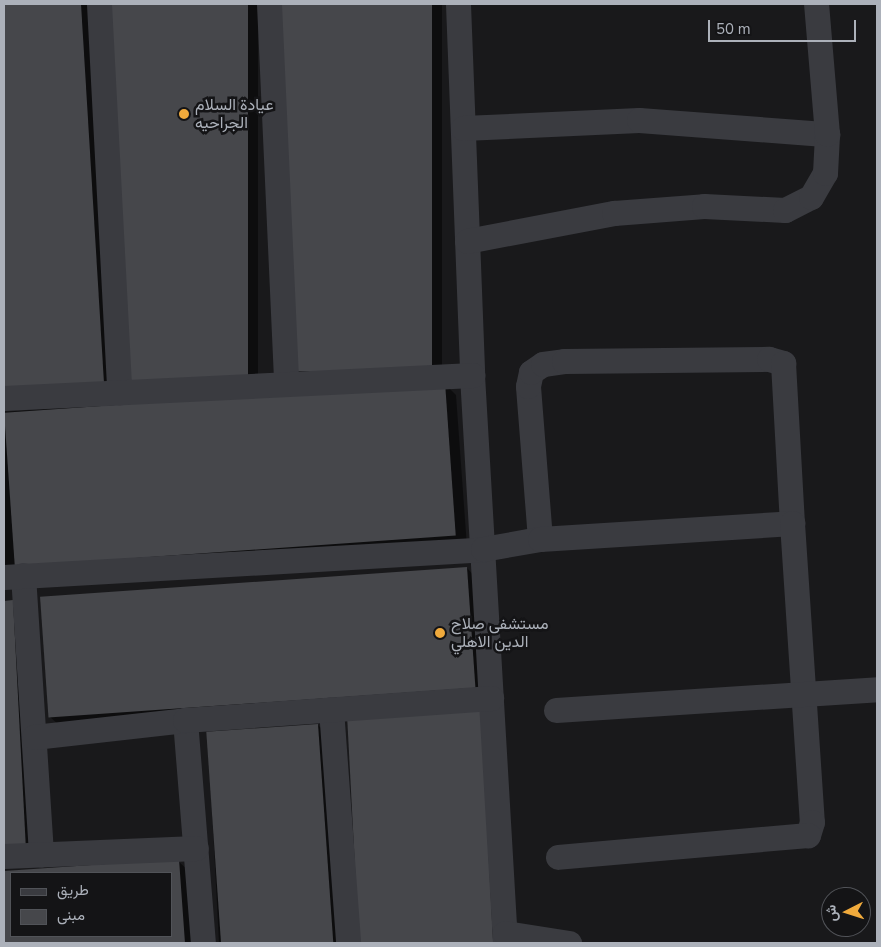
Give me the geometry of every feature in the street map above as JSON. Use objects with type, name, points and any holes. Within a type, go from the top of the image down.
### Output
[{"type":"street","points":[[100,4],[119,392]]},
{"type":"street","points":[[269,4],[286,384]]},
{"type":"street","points":[[458,4],[472,375],[505,938],[569,943]]},
{"type":"street","points":[[467,241],[614,213],[704,206],[784,210],[811,198],[825,173],[827,134],[816,4]]},
{"type":"street","points":[[463,128],[639,120],[827,134]]},
{"type":"street","points":[[540,539],[528,386],[531,372],[543,364],[564,361],[769,360],[783,363],[812,822],[808,835],[558,857]]},
{"type":"street","points":[[4,398],[472,375]]},
{"type":"street","points":[[42,854],[34,737],[13,576],[483,548],[540,539],[792,523]]},
{"type":"street","points":[[556,710],[804,692],[877,689]]},
{"type":"street","points":[[34,737],[185,720],[491,698]]},
{"type":"street","points":[[332,709],[348,943]]},
{"type":"street","points":[[185,720],[203,943]]},
{"type":"street","points":[[4,856],[196,848]]},
{"type":"building","points":[[4,4],[81,4],[104,383],[4,389]]},
{"type":"building","points":[[110,4],[248,4],[248,383],[110,383]]},
{"type":"building","points":[[282,4],[432,4],[432,371],[282,371]]},
{"type":"building","points":[[445,382],[456,536],[15,566],[4,413]]},
{"type":"building","points":[[467,567],[475,688],[48,718],[40,597]]},
{"type":"building","points":[[13,600],[26,850],[4,851],[4,601]]},
{"type":"building","points":[[481,711],[493,943],[359,943],[347,718]]},
{"type":"building","points":[[318,724],[333,943],[221,943],[206,732]]},
{"type":"building","points":[[179,859],[185,943],[4,943],[4,871]]},
{"type":"place","name":"عيادة السلام الجراحيه","points":[[184,114]]},
{"type":"place","name":"مستشفى صلاح الدين الاهلي","points":[[440,633]]}]
